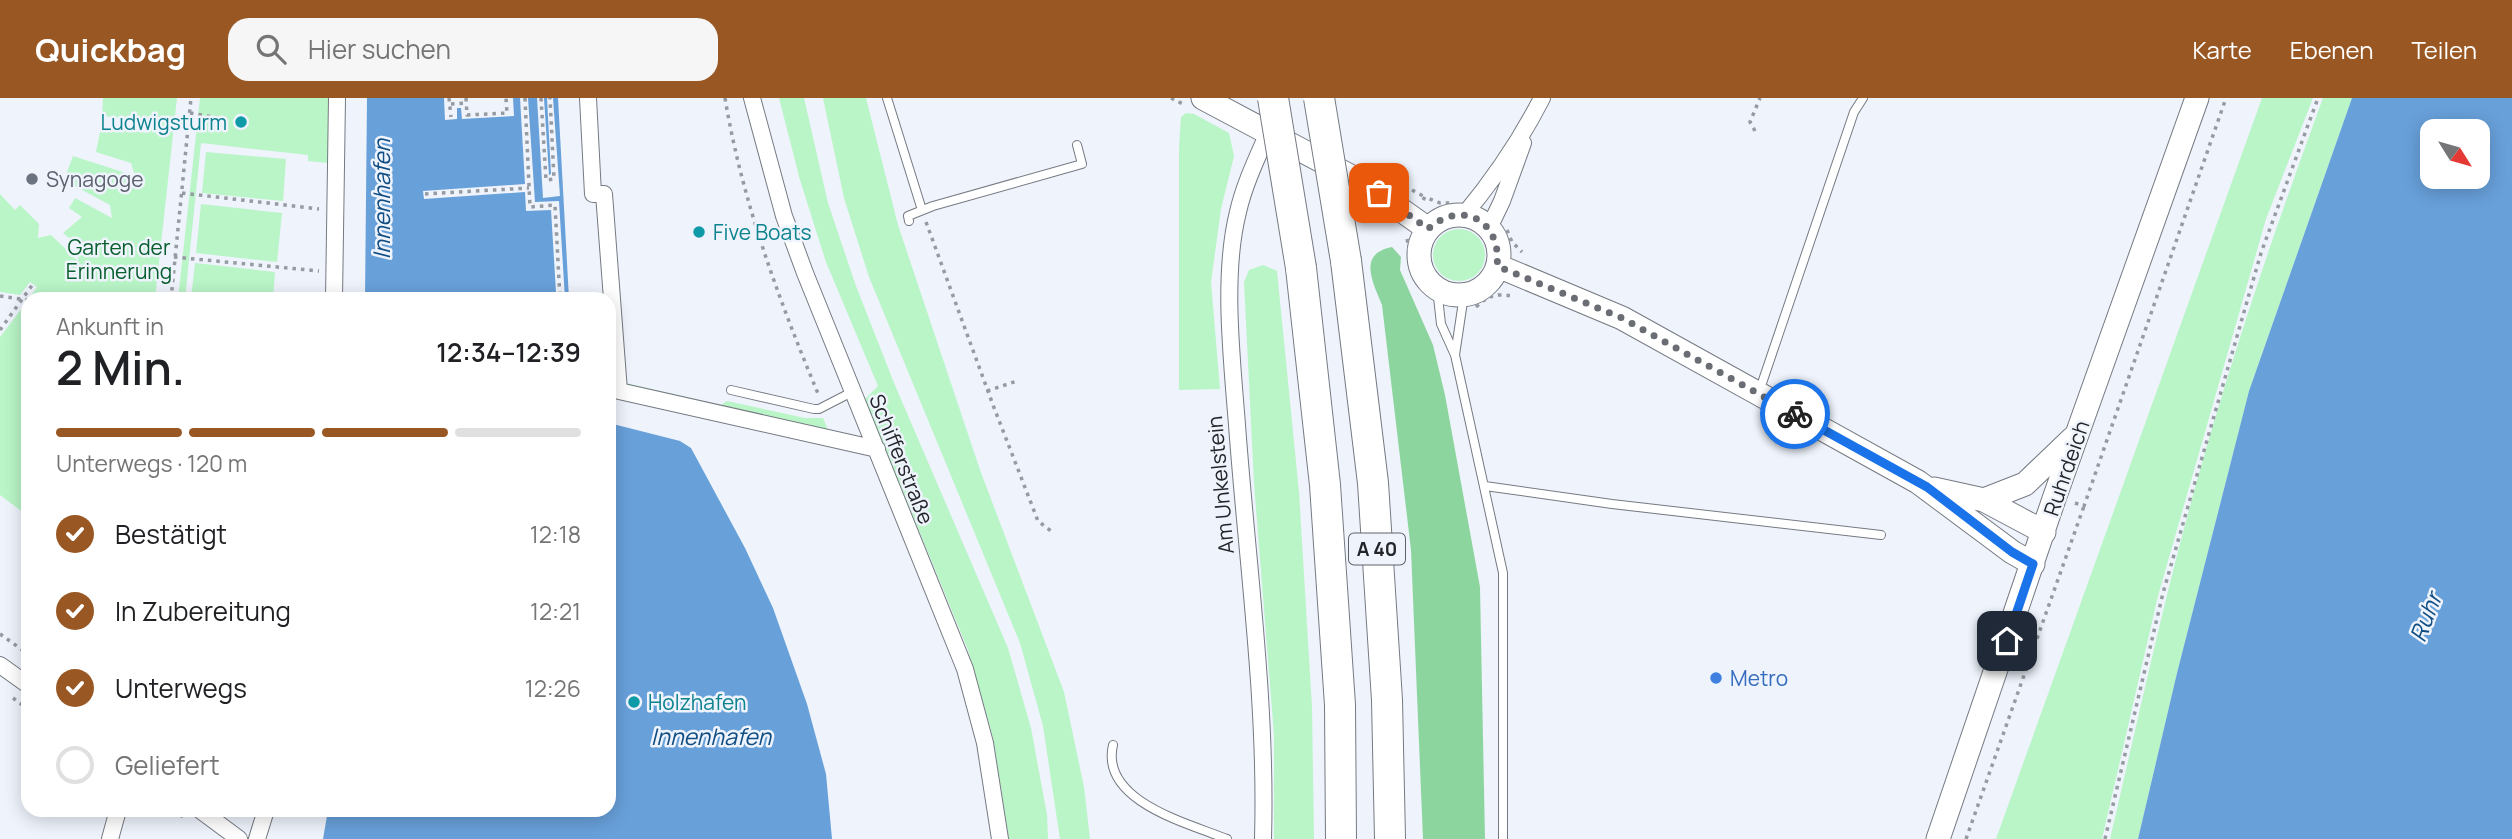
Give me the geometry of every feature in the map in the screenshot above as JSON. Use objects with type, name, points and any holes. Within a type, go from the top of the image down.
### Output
[{"type":"highway","name":"A 40","points":[[1273,98],[1301,268],[1325,485],[1340,705],[1341,839]]},
{"type":"highway","name":"A 40","points":[[1318,98],[1346,261],[1373,483],[1387,700],[1390,839]]},
{"type":"street","points":[[334,292],[337,98]]},
{"type":"street","name":"Schifferstraße","points":[[588,98],[593,194],[604,194],[611,292]]},
{"type":"street","name":"Schifferstraße","points":[[752,98],[784,216],[852,392],[869,448],[965,669],[985,743],[1000,839]]},
{"type":"street","points":[[1203,98],[1363,183],[1428,229]]},
{"type":"street","points":[[1464,215],[1484,191],[1542,98]]},
{"type":"street","name":"Ruhrdeich","points":[[1938,839],[2055,496],[2197,98]]},
{"type":"street","points":[[1489,228],[1502,201],[1532,117]]},
{"type":"street","name":"Am Unkelstein","points":[[1263,839],[1262,724],[1239,455],[1229,282],[1237,213],[1268,133]]},
{"type":"street","points":[[1508,270],[1465,295],[1445,293],[1427,279],[1420,267],[1421,240],[1428,229],[1444,217],[1464,215],[1482,221],[1496,239],[1508,270],[1622,318],[1927,487],[2012,552],[2033,564]]},
{"type":"street","name":"Schifferstraße","points":[[616,352],[619,391],[869,448]]},
{"type":"street","points":[[1984,500],[2025,484],[2077,435]]},
{"type":"street","points":[[1927,487],[1984,500],[2044,532]]},
{"type":"street","points":[[0,665],[21,680]]},
{"type":"street","points":[[110,839],[116,817]]},
{"type":"street","points":[[209,817],[239,839]]},
{"type":"street","points":[[257,839],[264,817]]},
{"type":"lane","points":[[887,98],[922,210]]},
{"type":"lane","points":[[1759,394],[1853,112],[1863,98]]},
{"type":"lane","points":[[909,221],[908,216],[922,210],[1082,164],[1077,145]]},
{"type":"lane","points":[[1437,289],[1441,324],[1455,355],[1503,573],[1503,839]]},
{"type":"lane","points":[[1455,355],[1465,295]]},
{"type":"lane","points":[[731,390],[808,408],[824,407],[852,392]]},
{"type":"lane","points":[[1485,486],[1612,504],[1881,535]]},
{"type":"lane","points":[[1113,745],[1110,759],[1123,787],[1139,802],[1227,839]]},
{"type":"path","points":[[172,292],[191,98]]},
{"type":"path","points":[[449,98],[451,117]]},
{"type":"path","points":[[450,104],[466,101],[467,115],[507,113],[506,98]]},
{"type":"path","points":[[524,98],[530,207],[555,205],[560,292]]},
{"type":"path","points":[[541,98],[546,180],[554,179],[550,98]]},
{"type":"path","points":[[725,98],[753,218],[791,327],[824,407]]},
{"type":"path","points":[[1755,131],[1750,122],[1760,98]]},
{"type":"path","points":[[1966,839],[2226,98]]},
{"type":"path","points":[[2105,839],[2162,593],[2261,253],[2318,98]]},
{"type":"path","points":[[190,113],[225,118]]},
{"type":"path","points":[[425,194],[529,188]]},
{"type":"path","points":[[182,193],[328,211]]},
{"type":"path","points":[[922,210],[987,391],[1038,521],[1051,531]]},
{"type":"path","points":[[1400,229],[1410,250],[1410,267],[1431,306],[1431,316],[1441,317]]},
{"type":"path","points":[[174,257],[327,272]]},
{"type":"path","points":[[1460,319],[1469,321],[1475,308],[1497,293],[1512,296],[1508,270]]},
{"type":"path","points":[[29,292],[33,285]]},
{"type":"path","points":[[0,296],[21,299]]},
{"type":"path","points":[[0,330],[21,305]]},
{"type":"path","points":[[987,391],[1017,380]]},
{"type":"path","points":[[2055,496],[2084,506]]},
{"type":"path","points":[[0,634],[21,649]]},
{"type":"green space","name":"Garten der Erinnerung","points":[[103,98],[177,98],[156,292],[34,292],[37,287],[30,282],[20,295],[0,292],[0,194],[15,210],[20,205],[39,224],[38,238],[51,235],[78,261],[79,246],[63,233],[82,217],[69,208],[75,198],[112,218],[110,205],[64,180],[73,156],[135,176],[131,163],[96,152],[101,127],[148,133],[142,120],[102,116]]},
{"type":"green space","name":"Garten der Erinnerung","points":[[200,98],[331,98],[328,163],[308,161],[308,155],[201,143],[186,292],[179,292]]},
{"type":"green space","points":[[779,98],[804,98],[828,203],[856,286],[894,383],[1008,648],[1031,728],[1047,815],[1048,839],[1009,839],[993,737],[968,650],[865,399],[878,386],[826,262],[800,180]]},
{"type":"green space","points":[[823,98],[866,98],[898,225],[980,470],[1064,692],[1084,787],[1090,839],[1060,839],[1043,726],[1020,643],[869,277],[844,198]]},
{"type":"green space","points":[[2262,98],[2313,98],[2266,219],[2158,596],[2102,839],[1996,839]]},
{"type":"green space","points":[[2323,98],[2352,98],[2249,391],[2138,839],[2110,839],[2167,595],[2200,469],[2258,283]]},
{"type":"green space","points":[[1186,113],[1194,114],[1229,133],[1234,156],[1221,209],[1211,282],[1220,389],[1179,390],[1179,147],[1181,117]]},
{"type":"green space","points":[[206,152],[286,159],[283,201],[202,193]]},
{"type":"green space","points":[[607,186],[614,214],[625,383],[721,405],[727,401],[805,418],[823,418],[830,435],[622,389]]},
{"type":"green space","points":[[201,204],[282,213],[277,262],[196,253]]},
{"type":"green space","points":[[1459,229],[1469,231],[1477,237],[1483,245],[1483,265],[1477,273],[1469,279],[1459,281],[1449,279],[1441,273],[1435,265],[1433,255],[1435,245],[1441,237],[1449,231]]},
{"type":"green space","points":[[1392,247],[1401,257],[1400,270],[1433,345],[1445,395],[1480,587],[1485,839],[1423,839],[1411,550],[1382,305],[1371,270],[1374,256]]},
{"type":"green space","points":[[195,263],[275,272],[274,292],[192,292]]},
{"type":"green space","points":[[1263,265],[1277,271],[1299,492],[1312,707],[1314,839],[1274,839],[1274,735],[1254,483],[1244,282],[1249,270]]},
{"type":"green space","name":"Garten der Erinnerung","points":[[21,309],[21,511],[0,495],[0,337]]},
{"type":"water","name":"Innenhafen","points":[[367,98],[558,98],[569,292],[365,292]]},
{"type":"water","name":"Ruhr","points":[[2352,98],[2512,98],[2512,839],[2138,839],[2249,391]]},
{"type":"water","name":"Innenhafen","points":[[616,425],[680,441],[691,448],[745,548],[773,608],[807,704],[826,774],[832,839],[323,839],[327,817],[616,817]]},
{"type":"pier","points":[[444,98],[513,98],[514,116],[462,119],[461,108],[457,108],[457,119],[445,120]]},
{"type":"pier","points":[[520,98],[528,98],[535,202],[559,201],[565,292],[556,292],[551,210],[526,211],[525,192],[424,199],[423,191],[525,184]]},
{"type":"pier","points":[[537,98],[544,98],[549,175],[547,98],[553,98],[560,196],[543,198]]},
{"type":"way so far","points":[[1379,193],[1428,229],[1444,217],[1454,215],[1482,221],[1496,239],[1499,252],[1497,266],[1622,318],[1795,414]]},
{"type":"place","name":"Ludwigsturm","points":[[241,122]]},
{"type":"place","name":"Synagoge","points":[[32,179]]},
{"type":"place","name":"Five Boats","points":[[699,232]]},
{"type":"place","name":"Metro","points":[[1716,678]]},
{"type":"place","name":"Holzhafen","points":[[634,702]]},
{"type":"route","points":[[1795,414],[1927,487],[2012,552],[2033,564],[2007,641]]}]
